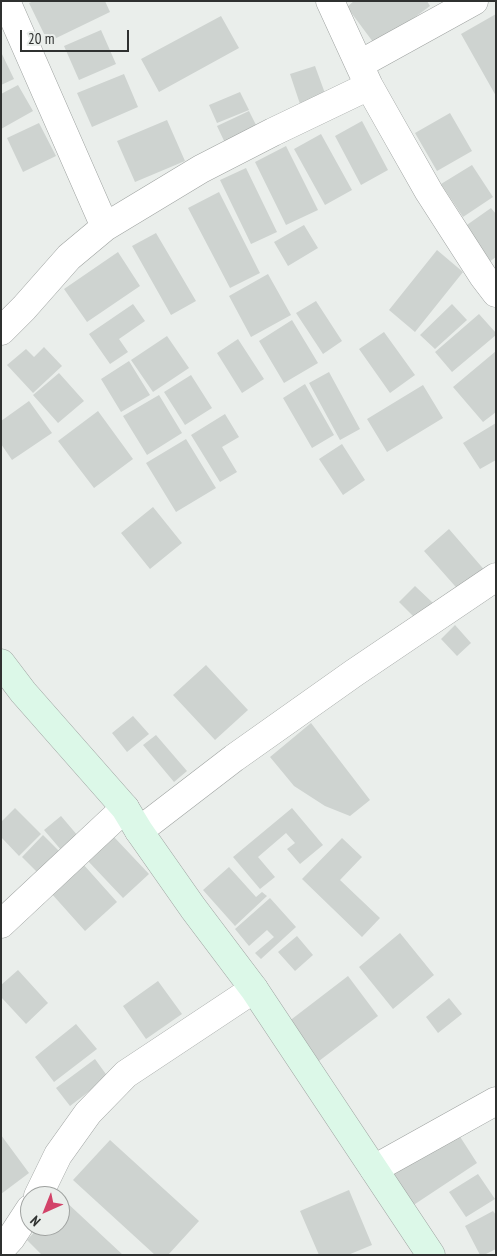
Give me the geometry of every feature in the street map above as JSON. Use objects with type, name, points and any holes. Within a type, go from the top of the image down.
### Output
[{"type":"street","points":[[6,1],[105,227]]},
{"type":"street","points":[[330,1],[365,75],[429,192],[496,293]]},
{"type":"street","points":[[1,331],[69,257],[105,227],[201,169],[273,132],[365,75],[474,1]]},
{"type":"street","points":[[138,831],[234,758],[338,684],[496,577]]},
{"type":"street","points":[[1,663],[23,692],[125,808],[138,831],[193,908],[254,988],[431,1255]]},
{"type":"street","points":[[1,924],[125,808]]},
{"type":"street","points":[[43,1186],[58,1155],[88,1113],[126,1074],[254,988]]},
{"type":"street","points":[[374,1169],[496,1101]]},
{"type":"street","points":[[1,1250],[20,1224]]},
{"type":"building","points":[[34,1],[105,1],[110,12],[48,42],[29,3]]},
{"type":"building","points":[[354,1],[427,1],[430,6],[376,46],[347,7]]},
{"type":"building","points":[[496,14],[496,96],[461,34]]},
{"type":"building","points":[[221,16],[239,48],[159,92],[141,59]]},
{"type":"building","points":[[101,30],[116,64],[79,80],[64,46]]},
{"type":"building","points":[[1,52],[14,79],[1,85]]},
{"type":"building","points":[[315,66],[326,96],[300,104],[290,74]]},
{"type":"building","points":[[124,74],[138,107],[92,127],[77,93]]},
{"type":"building","points":[[18,85],[33,111],[1,129],[1,94]]},
{"type":"building","points":[[240,92],[249,110],[217,123],[209,105]]},
{"type":"building","points":[[249,111],[259,131],[226,145],[217,126]]},
{"type":"building","points":[[450,113],[472,151],[437,171],[415,133]]},
{"type":"building","points":[[167,120],[185,161],[135,182],[117,141]]},
{"type":"building","points":[[362,121],[388,170],[361,185],[335,136]]},
{"type":"building","points":[[39,123],[56,156],[23,172],[7,138]]},
{"type":"building","points":[[321,134],[352,190],[325,205],[294,149]]},
{"type":"building","points":[[286,146],[318,210],[286,225],[255,162]]},
{"type":"building","points":[[472,165],[493,197],[463,217],[441,184]]},
{"type":"building","points":[[246,168],[277,232],[251,244],[220,180]]},
{"type":"building","points":[[219,192],[260,273],[230,288],[188,208]]},
{"type":"building","points":[[491,208],[496,214],[496,257],[489,262],[464,227]]},
{"type":"building","points":[[304,225],[318,248],[288,266],[274,242]]},
{"type":"building","points":[[156,233],[196,301],[171,315],[132,246]]},
{"type":"building","points":[[437,250],[463,272],[415,332],[389,310]]},
{"type":"building","points":[[118,252],[140,286],[87,322],[64,289]]},
{"type":"building","points":[[268,274],[291,315],[251,337],[229,296]]},
{"type":"building","points":[[316,301],[342,341],[323,354],[296,313]]},
{"type":"building","points":[[133,304],[145,321],[119,339],[128,352],[110,364],[89,334]]},
{"type":"building","points":[[452,304],[467,320],[435,349],[420,335]]},
{"type":"building","points":[[479,314],[496,335],[452,372],[435,352]]},
{"type":"building","points":[[292,320],[318,363],[284,383],[259,341]]},
{"type":"building","points":[[384,332],[415,375],[390,393],[359,349]]},
{"type":"building","points":[[167,336],[189,368],[153,392],[131,360]]},
{"type":"building","points":[[238,339],[264,379],[242,393],[217,353]]},
{"type":"building","points":[[44,347],[62,366],[33,393],[7,365],[26,349],[34,357]]},
{"type":"building","points":[[496,351],[496,412],[483,422],[453,387]]},
{"type":"building","points":[[129,361],[150,395],[121,412],[101,379]]},
{"type":"building","points":[[329,372],[360,429],[340,440],[309,383]]},
{"type":"building","points":[[59,373],[84,401],[58,423],[33,395]]},
{"type":"building","points":[[191,375],[212,408],[185,425],[164,392]]},
{"type":"building","points":[[305,384],[334,435],[312,448],[283,398]]},
{"type":"building","points":[[423,385],[443,418],[387,452],[367,419]]},
{"type":"building","points":[[159,395],[182,433],[147,455],[123,416]]},
{"type":"building","points":[[29,401],[52,433],[12,460],[1,444],[1,421]]},
{"type":"building","points":[[98,411],[133,459],[94,488],[58,441]]},
{"type":"building","points":[[225,414],[239,437],[222,447],[237,472],[220,482],[191,435]]},
{"type":"building","points":[[496,423],[496,460],[480,469],[463,443]]},
{"type":"building","points":[[186,439],[216,488],[176,512],[146,463]]},
{"type":"building","points":[[342,444],[365,480],[343,495],[319,459]]},
{"type":"building","points":[[153,507],[182,543],[150,569],[121,533]]},
{"type":"building","points":[[449,529],[487,573],[462,594],[424,551]]},
{"type":"building","points":[[415,586],[433,603],[417,620],[399,602]]},
{"type":"building","points":[[455,625],[471,643],[457,656],[441,639]]},
{"type":"building","points":[[206,665],[248,710],[215,740],[173,695]]},
{"type":"building","points":[[133,716],[149,734],[127,752],[112,733]]},
{"type":"building","points":[[311,723],[370,800],[350,816],[325,806],[294,786],[270,757]]},
{"type":"building","points":[[156,735],[187,771],[174,782],[143,745]]},
{"type":"building","points":[[15,808],[41,834],[19,856],[1,837],[1,822]]},
{"type":"building","points":[[292,808],[323,845],[300,864],[287,849],[295,843],[286,833],[258,857],[275,877],[260,889],[233,857]]},
{"type":"building","points":[[61,816],[78,836],[62,851],[44,830]]},
{"type":"building","points":[[43,835],[61,853],[40,875],[22,857]]},
{"type":"building","points":[[114,837],[149,874],[123,898],[88,861]]},
{"type":"building","points":[[342,838],[362,857],[340,880],[380,918],[362,937],[302,879]]},
{"type":"building","points":[[83,864],[117,902],[85,931],[51,893]]},
{"type":"building","points":[[229,867],[256,897],[262,892],[267,896],[235,926],[203,890]]},
{"type":"building","points":[[270,898],[296,927],[261,959],[255,953],[274,937],[267,930],[249,946],[235,929]]},
{"type":"building","points":[[400,933],[434,975],[393,1009],[359,967]]},
{"type":"building","points":[[297,936],[313,955],[295,971],[278,952]]},
{"type":"building","points":[[18,970],[48,1003],[26,1024],[1,997],[1,985]]},
{"type":"building","points":[[348,976],[378,1016],[319,1061],[288,1022]]},
{"type":"building","points":[[158,981],[182,1014],[146,1039],[123,1006]]},
{"type":"building","points":[[449,998],[462,1014],[438,1033],[426,1017]]},
{"type":"building","points":[[76,1024],[97,1049],[54,1082],[35,1057]]},
{"type":"building","points":[[95,1059],[108,1077],[70,1106],[56,1088]]},
{"type":"building","points":[[457,1132],[477,1163],[406,1210],[385,1178]]},
{"type":"building","points":[[1,1135],[29,1173],[1,1194]]},
{"type":"building","points":[[110,1140],[199,1221],[168,1255],[155,1255],[73,1180]]},
{"type":"building","points":[[478,1174],[495,1199],[466,1217],[449,1192]]},
{"type":"building","points":[[349,1190],[372,1245],[348,1255],[319,1255],[300,1211]]},
{"type":"building","points":[[70,1206],[123,1255],[42,1255],[27,1240],[31,1236],[70,1236]]},
{"type":"building","points":[[493,1211],[496,1215],[496,1249],[480,1255],[465,1226]]}]
